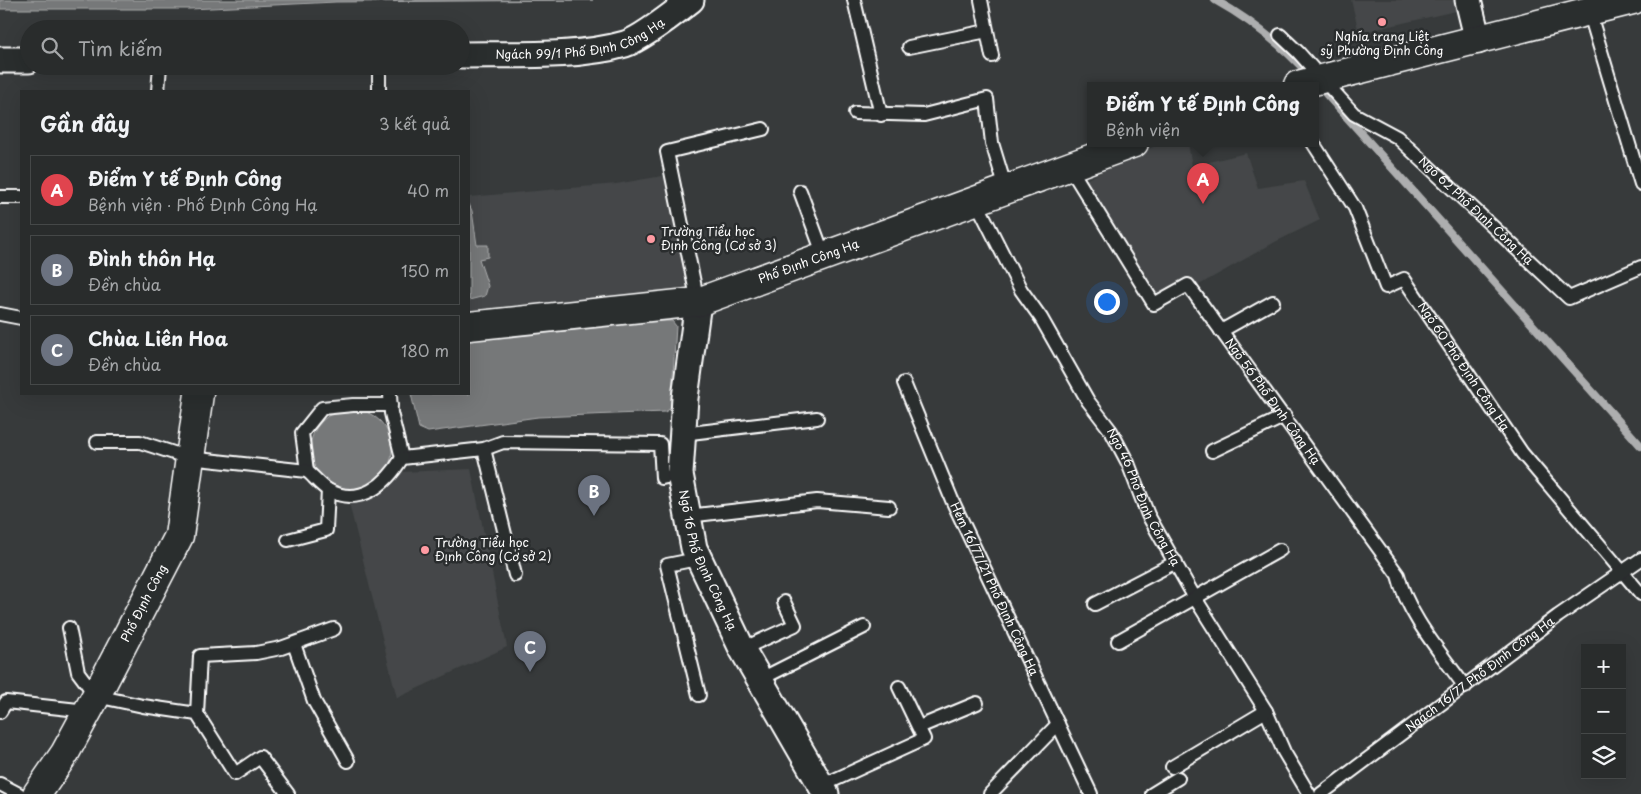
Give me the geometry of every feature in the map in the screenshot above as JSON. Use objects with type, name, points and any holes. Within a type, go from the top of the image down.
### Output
[{"type":"street","name":"Ngách 99/1 Phố Định Công Hạ","points":[[470,55],[578,52],[626,44],[675,13],[691,0]]},
{"type":"street","points":[[1468,0],[1478,40]]},
{"type":"street","points":[[1311,82],[1632,0]]},
{"type":"street","points":[[0,60],[20,60]]},
{"type":"street","name":"Phố Định Công Hạ","points":[[470,326],[698,302],[1123,147]]},
{"type":"street","name":"Ngõ 16 Phố Định Công Hạ","points":[[698,302],[682,434],[680,474],[698,559],[742,649],[824,790]]},
{"type":"street","name":"Phố Định Công","points":[[36,794],[65,753],[179,536],[199,395]]},
{"type":"lane","points":[[854,0],[881,115]]},
{"type":"lane","points":[[981,0],[992,56]]},
{"type":"lane","points":[[1588,11],[1641,184]]},
{"type":"lane","points":[[909,48],[987,31]]},
{"type":"lane","points":[[1280,35],[1298,52],[1311,82]]},
{"type":"lane","points":[[158,90],[159,75]]},
{"type":"lane","points":[[379,75],[379,90]]},
{"type":"lane","name":"Ngõ 62 Phố Định Công Hạ","points":[[1319,88],[1354,114],[1397,137],[1569,298],[1641,267]]},
{"type":"lane","points":[[855,113],[881,115],[924,114],[987,99],[992,143],[1006,189]]},
{"type":"lane","points":[[698,302],[667,152],[763,129]]},
{"type":"lane","name":"Ngõ 60 Phố Định Công Hạ","points":[[1316,147],[1355,208],[1386,288],[1404,279],[1522,452],[1641,594]]},
{"type":"lane","name":"Ngõ 56 Phố Định Công Hạ","points":[[1069,166],[1154,304],[1188,285],[1285,416],[1398,575],[1402,589],[1428,635],[1465,687]]},
{"type":"lane","points":[[800,191],[824,256]]},
{"type":"lane","points":[[0,197],[20,197]]},
{"type":"lane","name":"Ngõ 46 Phố Định Công Hạ","points":[[976,201],[1021,290],[1041,318],[1088,401],[1111,431],[1128,463],[1148,515],[1195,598],[1266,711],[1284,752],[1309,794]]},
{"type":"lane","points":[[1221,331],[1274,302]]},
{"type":"lane","points":[[0,314],[20,318]]},
{"type":"lane","name":"Hẻm 16/77/21 Phố Định Công Hạ","points":[[904,383],[952,500],[1091,794]]},
{"type":"lane","points":[[97,442],[140,442],[189,458],[307,471],[328,490],[350,497],[376,488],[391,477],[402,458],[391,399],[322,408],[302,433],[307,471]]},
{"type":"lane","points":[[1212,451],[1285,416]]},
{"type":"lane","points":[[682,434],[817,418]]},
{"type":"lane","points":[[402,458],[484,449],[503,442],[660,444],[662,478],[680,474]]},
{"type":"lane","points":[[484,449],[514,575]]},
{"type":"lane","points":[[288,540],[326,530],[328,490]]},
{"type":"lane","points":[[688,516],[816,500],[889,507]]},
{"type":"lane","points":[[1118,641],[1280,550]]},
{"type":"lane","points":[[698,559],[667,565],[699,695]]},
{"type":"lane","name":"Ngách 16/77 Phố Định Công Hạ","points":[[1321,794],[1558,616],[1641,559]]},
{"type":"lane","points":[[1095,604],[1176,562]]},
{"type":"lane","points":[[742,649],[795,624],[784,602]]},
{"type":"lane","points":[[759,680],[864,627]]},
{"type":"lane","points":[[69,628],[78,672],[92,704]]},
{"type":"lane","points":[[288,794],[260,757],[235,774],[197,714],[200,656],[256,653],[294,644],[334,629]]},
{"type":"lane","points":[[294,644],[314,701],[348,760]]},
{"type":"lane","points":[[824,790],[924,739],[899,687]]},
{"type":"lane","points":[[0,712],[6,702],[92,704],[197,714]]},
{"type":"lane","points":[[919,727],[977,702]]},
{"type":"lane","points":[[1152,794],[1175,772],[1266,711]]},
{"type":"lane","points":[[990,794],[1058,724]]},
{"type":"lane","points":[[0,784],[19,794]]},
{"type":"shaded area","points":[[0,0],[593,0],[336,2],[190,9],[0,9]]},
{"type":"shaded area","name":"Nghĩa trang Liệt sỹ Phường Định Công","points":[[1351,0],[1453,0],[1456,11],[1359,33]]},
{"type":"shaded area","points":[[1153,147],[1189,147],[1192,166],[1246,153],[1258,188],[1304,181],[1320,220],[1275,242],[1160,307],[1079,183]]},
{"type":"shaded area","points":[[668,175],[689,293],[470,318],[470,197],[616,184]]},
{"type":"shaded area","points":[[470,206],[477,245],[488,245],[488,257],[479,259],[488,286],[485,296],[470,300]]},
{"type":"shaded area","points":[[578,321],[672,321],[676,326],[671,408],[665,412],[538,417],[428,432],[419,428],[411,395],[470,395],[470,336]]},
{"type":"shaded area","points":[[343,409],[359,409],[374,416],[385,427],[392,442],[389,466],[380,479],[359,491],[343,491],[328,484],[317,473],[310,458],[310,442],[317,427],[328,416]]},
{"type":"shaded area","name":"Trường Tiểu học Định Công (Cơ sở 2)","points":[[471,469],[507,647],[397,698],[349,503],[376,494],[391,484],[400,472]]},
{"type":"waterway","points":[[1215,0],[1265,34],[1310,76]]},
{"type":"waterway","points":[[1319,86],[1641,446]]},
{"type":"place","name":"Nghĩa trang Liệt sỹ Phường Định Công","points":[[1382,22]]},
{"type":"place","name":"Điểm Y tế Định Công","points":[[1203,204]]},
{"type":"place","name":"Trường Tiểu học Định Công (Cơ sở 3)","points":[[651,239]]},
{"type":"place","name":"Đình thôn Hạ","points":[[594,516]]},
{"type":"place","name":"Trường Tiểu học Định Công (Cơ sở 2)","points":[[425,550]]},
{"type":"place","name":"Chùa Liên Hoa","points":[[530,672]]}]
